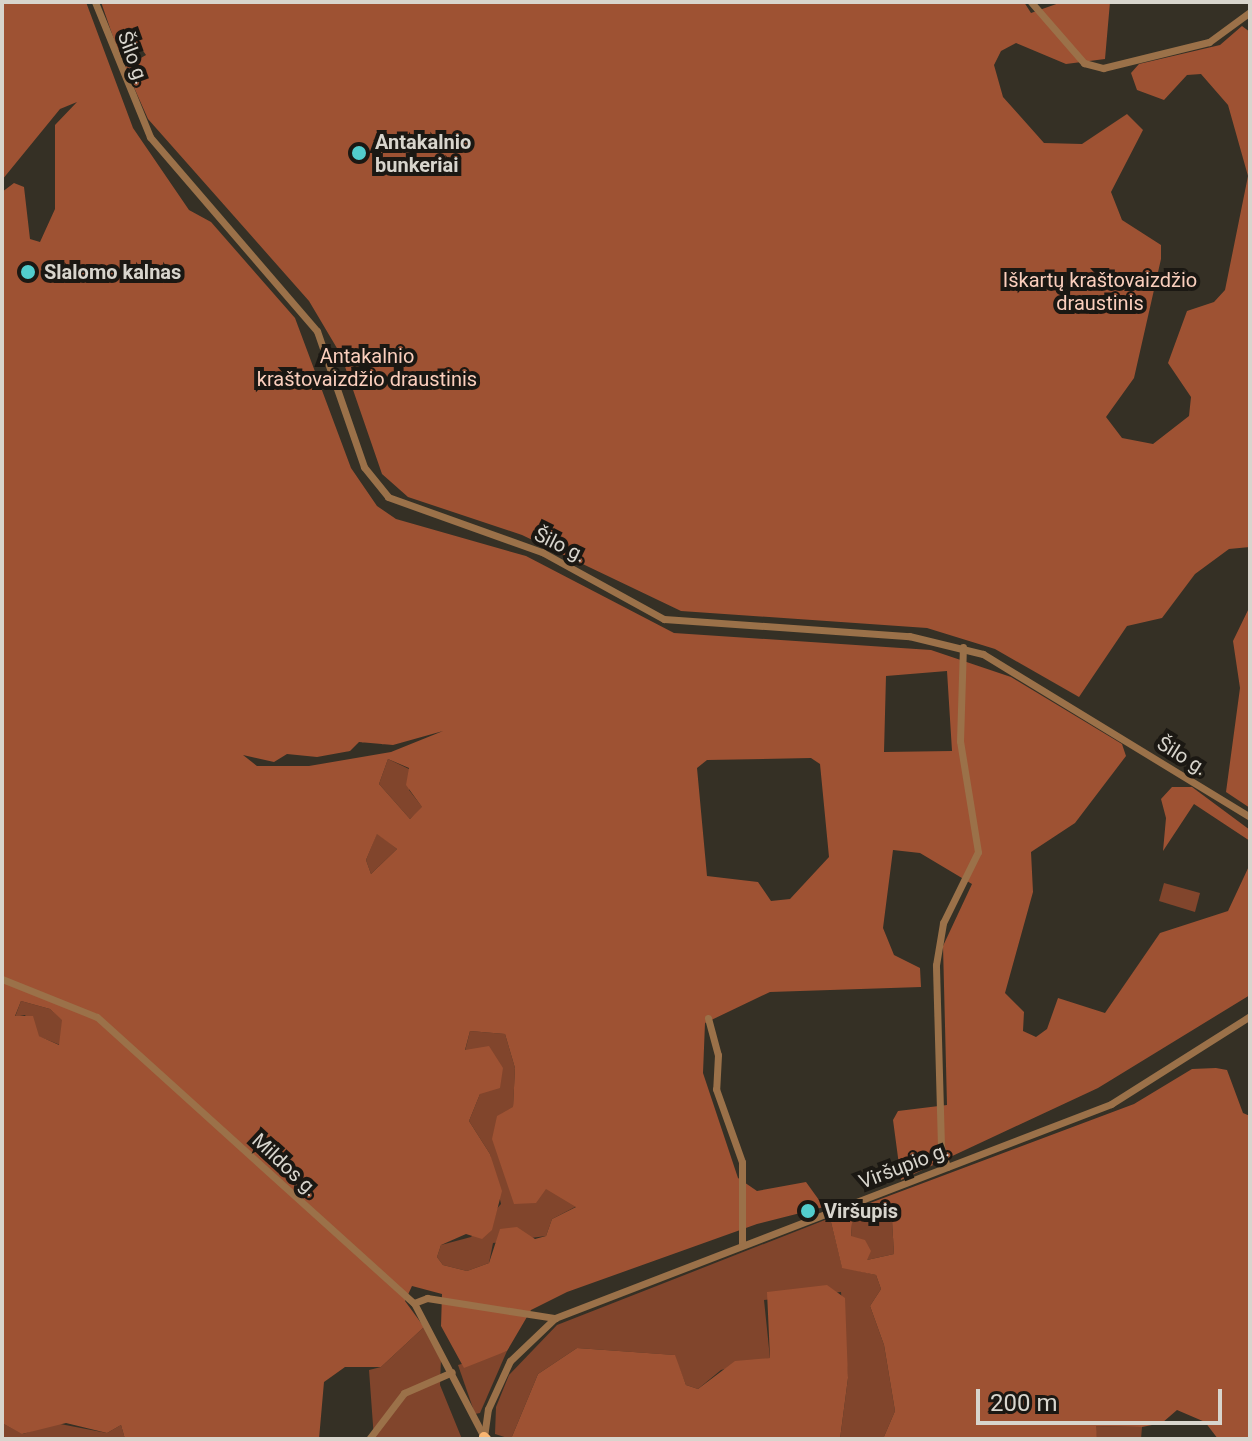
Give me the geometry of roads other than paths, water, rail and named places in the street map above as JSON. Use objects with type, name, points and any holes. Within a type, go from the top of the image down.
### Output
[{"type":"street","name":"Šilo g.","points":[[95,2],[150,137],[317,331],[364,467],[388,497],[542,552],[664,619],[909,636],[963,647],[1021,672],[1250,817]]},
{"type":"street","points":[[1031,2],[1084,63],[1103,68],[1209,42],[1250,12]]},
{"type":"street","points":[[947,1167],[941,1146],[936,965],[943,923],[978,852],[960,741],[963,647]]},
{"type":"street","name":"Mildos g.","points":[[2,979],[68,1001],[106,1024],[414,1303],[485,1438]]},
{"type":"street","name":"Viršupio g.","points":[[485,1438],[491,1401],[510,1361],[555,1318],[1111,1104],[1250,1016]]},
{"type":"street","points":[[708,1018],[718,1055],[716,1089],[742,1162],[742,1245]]},
{"type":"street","points":[[414,1303],[427,1298],[555,1318]]},
{"type":"street","points":[[369,1439],[404,1393],[452,1372]]},
{"type":"place","name":"Antakalnio bunkeriai","points":[[359,153]]},
{"type":"place","name":"Slalomo kalnas","points":[[28,272]]},
{"type":"place","name":"Viršupis","points":[[808,1211]]},
{"type":"park label","name":"Iškartų kraštovaizdžio draustinis","points":[[1100,292]]},
{"type":"park label","name":"Antakalnio kraštovaizdžio draustinis","points":[[367,368]]}]
